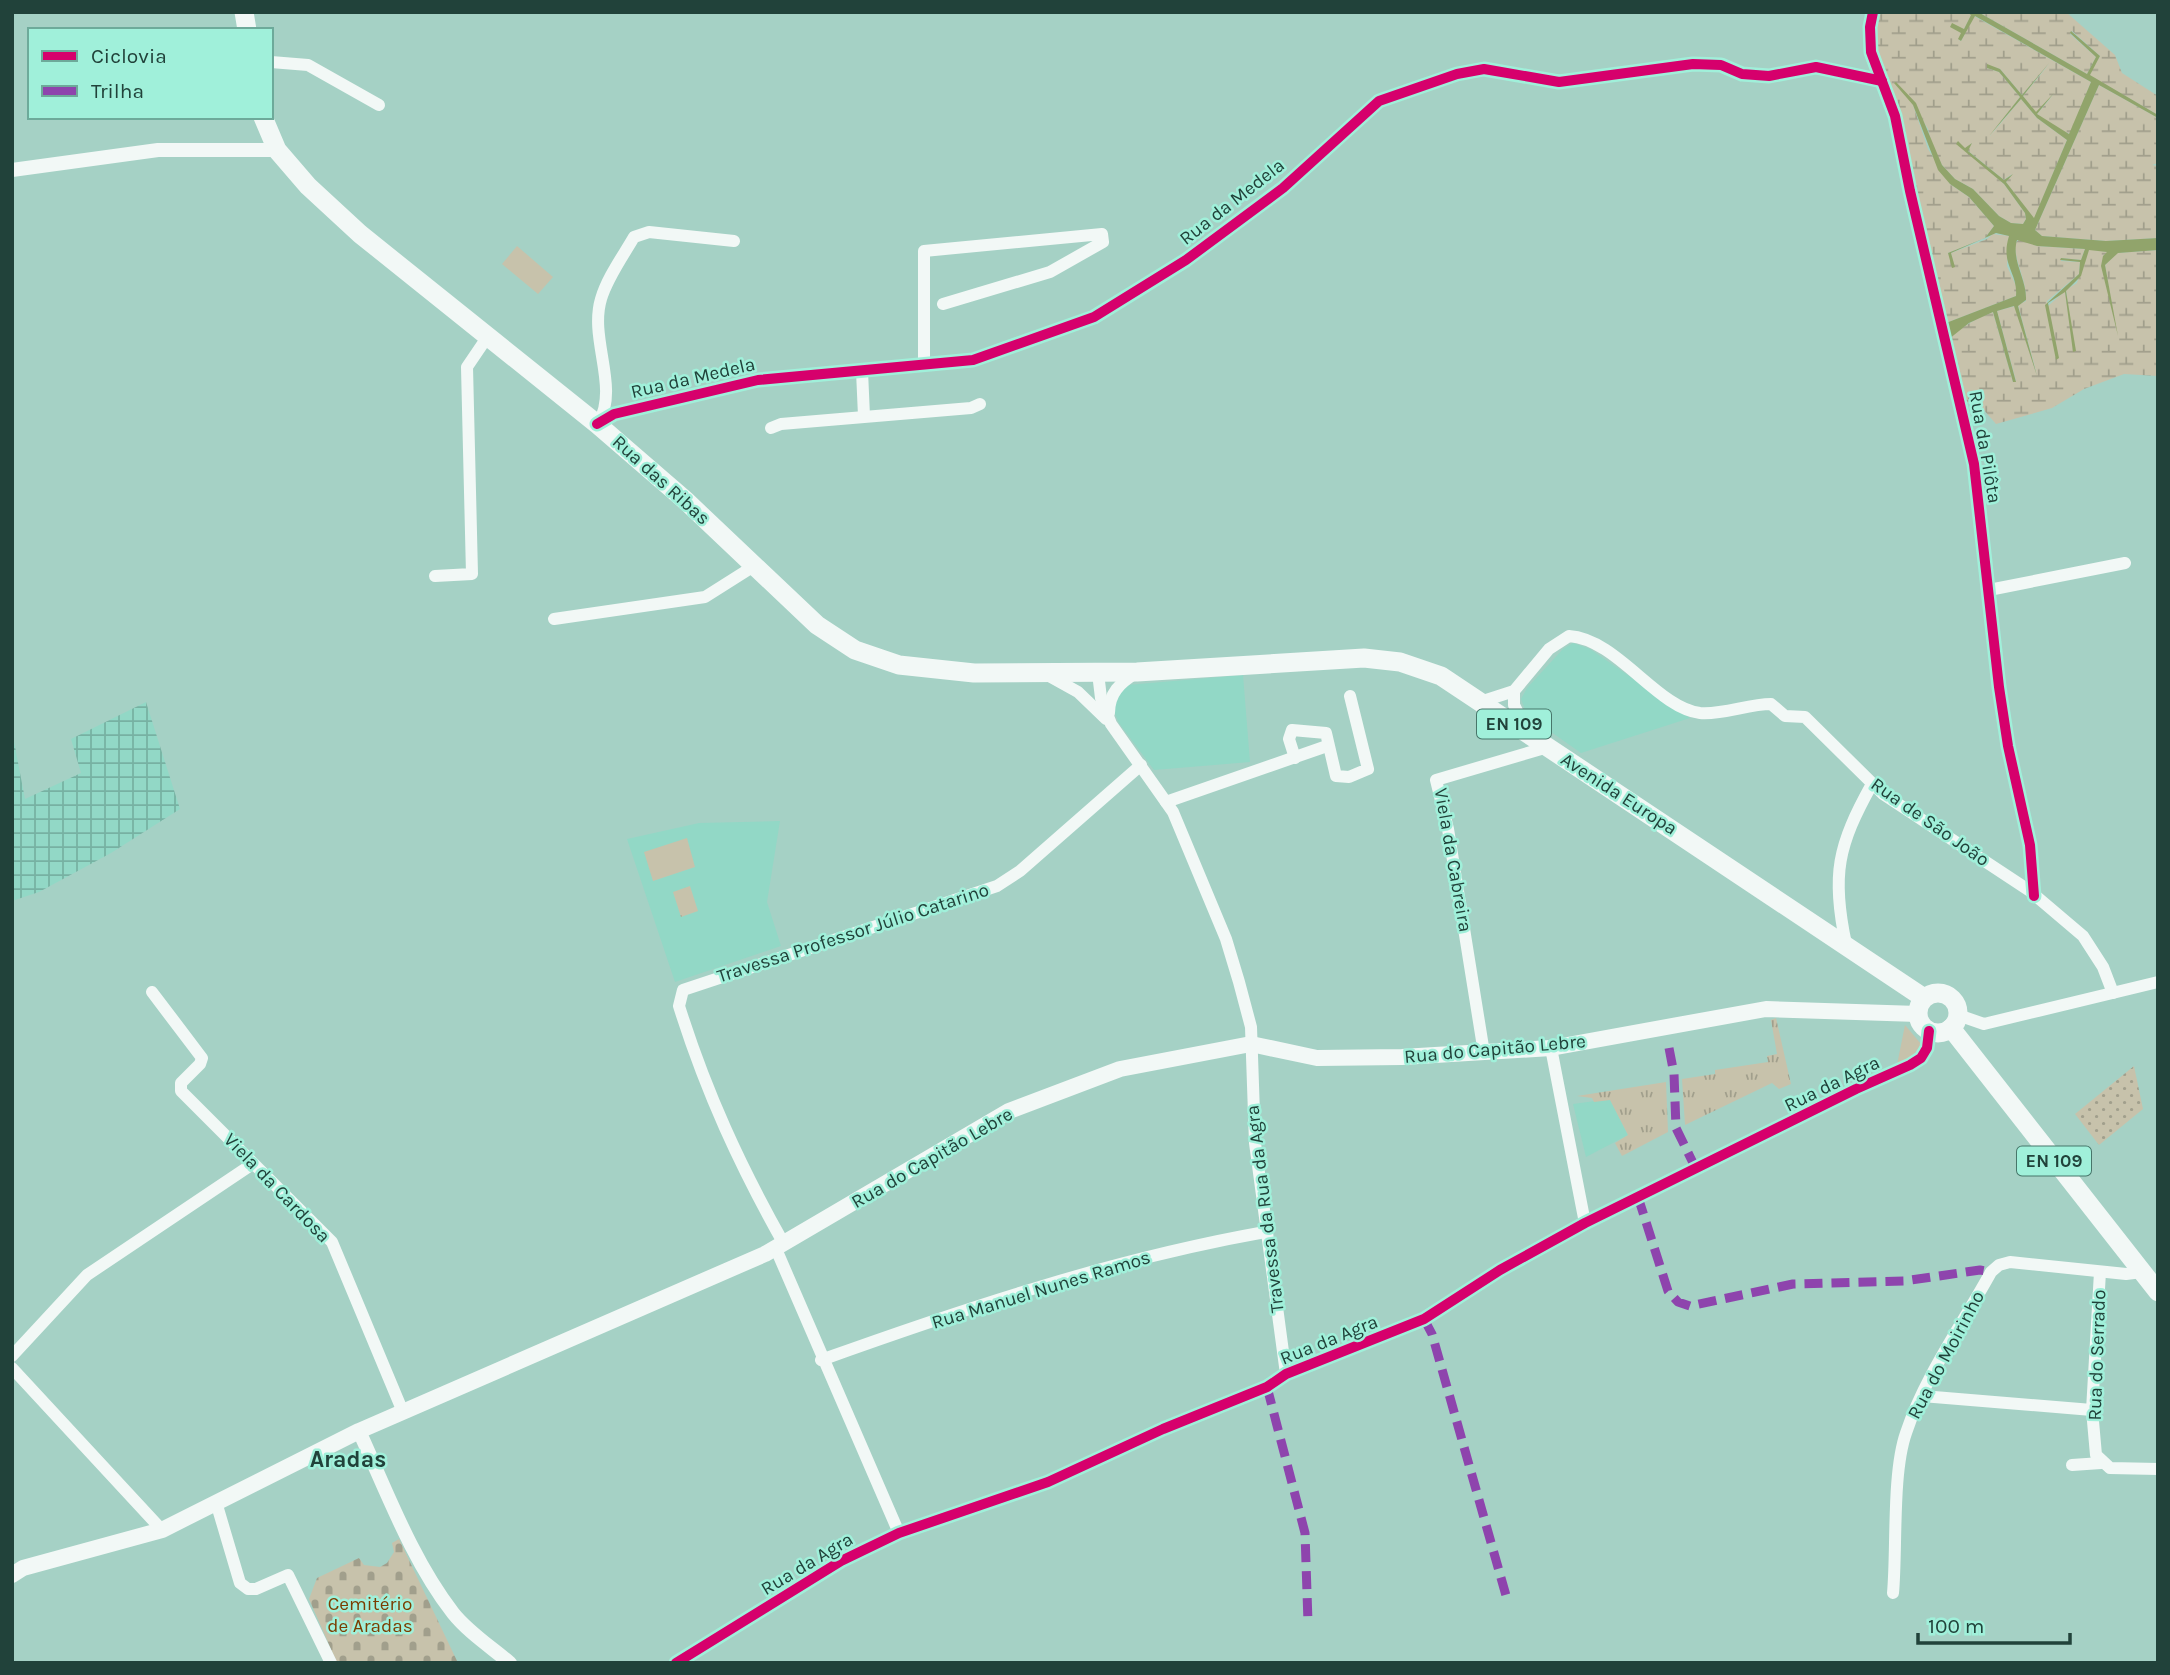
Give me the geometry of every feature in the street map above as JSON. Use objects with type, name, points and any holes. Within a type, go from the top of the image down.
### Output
[{"type":"main road","name":"EN 109","points":[[264,119],[277,150]]},
{"type":"main road","name":"Rua das Ribas","points":[[277,150],[308,186],[360,234],[597,424],[685,500],[817,625],[855,650],[899,665],[974,673],[1037,673]]},
{"type":"main road","name":"Avenida Europa","points":[[1037,673],[1137,673],[1364,659],[1400,662],[1441,676],[1846,944],[1921,1006]]},
{"type":"main road","name":"Avenida Europa","points":[[1929,1031],[1920,1022],[1921,1006],[1935,993],[1947,995],[1956,1003],[1955,1022],[2158,1292]]},
{"type":"main road","name":"Rua do Capitão Lebre","points":[[12,1575],[23,1568],[162,1530],[359,1431],[780,1247],[1009,1111],[1120,1069],[1251,1044],[1317,1058],[1484,1053],[1552,1048],[1766,1009],[1921,1006]]},
{"type":"main road","points":[[1929,1031],[1941,1033],[1955,1022]]},
{"type":"street","name":"Rua da Pilôta","points":[[1873,12],[1870,27],[1871,52],[1895,116],[1974,464],[2003,710],[2030,845],[2034,896]]},
{"type":"street","points":[[273,62],[308,65],[379,105]]},
{"type":"street","name":"Rua da Medela","points":[[597,424],[614,414],[758,380],[862,371],[924,362],[973,360],[1094,317],[1186,260],[1283,188],[1379,101],[1457,75],[1483,69],[1559,82],[1693,64],[1721,65],[1742,74],[1769,76],[1816,68],[1882,81]]},
{"type":"street","points":[[12,170],[169,149],[277,150]]},
{"type":"street","points":[[597,424],[607,408],[598,320],[601,299],[634,237],[649,232],[734,241]]},
{"type":"street","points":[[924,362],[924,251],[1102,234],[1103,242],[1050,272],[943,304]]},
{"type":"street","points":[[1059,238],[1068,248],[1069,262]]},
{"type":"street","points":[[435,576],[471,574],[467,367],[488,336]]},
{"type":"street","points":[[862,371],[864,416]]},
{"type":"street","points":[[771,428],[780,424],[971,408],[980,404]]},
{"type":"street","points":[[1989,590],[2125,563]]},
{"type":"street","points":[[554,619],[705,597],[754,566]]},
{"type":"street","name":"Rua de São João","points":[[1514,691],[1549,649],[1569,636],[1581,637],[1681,705],[1699,713],[1771,704],[1785,716],[1805,717],[1872,784],[2034,896],[2083,936],[2103,967],[2113,993]]},
{"type":"street","points":[[1037,673],[1064,682],[1090,702],[1111,724]]},
{"type":"street","points":[[1098,673],[1101,698],[1111,724]]},
{"type":"street","points":[[1090,702],[1098,673]]},
{"type":"street","points":[[1111,724],[1111,696],[1121,683],[1137,673]]},
{"type":"street","points":[[1480,702],[1514,691],[1518,717],[1530,735]]},
{"type":"street","points":[[1295,758],[1289,739],[1292,730],[1326,733],[1336,776],[1349,777],[1368,769],[1350,696]]},
{"type":"street","name":"Travessa da Rua da Agra","points":[[1111,724],[1167,802],[1226,939],[1251,1027],[1251,1089],[1265,1232],[1286,1374]]},
{"type":"street","points":[[1167,802],[1327,746]]},
{"type":"street","name":"Viela da Cabreira","points":[[1484,1053],[1448,829],[1436,780],[1548,747]]},
{"type":"street","name":"Travessa Professor Júlio Catarino","points":[[780,1247],[710,1097],[679,1006],[683,990],[997,886],[1020,871],[1141,765]]},
{"type":"street","points":[[1846,944],[1839,913],[1839,855],[1856,811],[1872,784]]},
{"type":"street","points":[[1955,1022],[1984,1024],[2158,982]]},
{"type":"street","name":"Viela da Cardosa","points":[[152,992],[202,1058],[201,1064],[181,1083],[181,1091],[240,1149],[251,1165],[332,1242],[403,1412]]},
{"type":"street","name":"Rua da Agra","points":[[676,1663],[841,1561],[898,1533],[1048,1482],[1163,1429],[1267,1387],[1286,1374],[1424,1319],[1500,1269],[1585,1223],[1910,1065],[1921,1058],[1927,1048],[1929,1031]]},
{"type":"street","points":[[1552,1048],[1585,1223]]},
{"type":"street","points":[[12,1356],[87,1275],[251,1165]]},
{"type":"street","name":"Rua Manuel Nunes Ramos","points":[[821,1360],[1100,1269],[1193,1244],[1265,1232]]},
{"type":"street","points":[[780,1247],[821,1360],[898,1533]]},
{"type":"street","name":"Rua do Moirinho","points":[[1893,1593],[1899,1475],[1905,1435],[1922,1396],[1991,1272],[1999,1265],[2010,1262],[2100,1272],[2142,1272]]},
{"type":"street","name":"Rua do Serrado","points":[[2100,1272],[2092,1410],[2096,1455],[2101,1463]]},
{"type":"street","points":[[12,1368],[162,1530]]},
{"type":"street","points":[[1922,1396],[2092,1410]]},
{"type":"street","points":[[359,1431],[418,1557],[441,1596],[455,1615],[510,1663]]},
{"type":"street","points":[[2072,1465],[2101,1463],[2110,1468],[2158,1469]]},
{"type":"street","points":[[216,1502],[240,1583],[247,1589],[256,1589],[288,1574],[331,1663]]},
{"type":"shaded area","points":[[1967,12],[1978,12],[2087,74],[2096,57],[2070,33],[2071,31],[2100,56],[2090,75],[2158,115],[2158,118],[2099,85],[2035,230],[2042,236],[2106,241],[2158,238],[2158,250],[2118,253],[2105,265],[2118,336],[2101,266],[2103,256],[2107,252],[2089,250],[2081,276],[2066,291],[2076,351],[2073,352],[2065,292],[2048,303],[2059,358],[2056,360],[2045,305],[2079,274],[2080,262],[2060,260],[2061,258],[2081,260],[2085,249],[2037,246],[2017,240],[2017,263],[2026,292],[2026,300],[2018,306],[2037,376],[2014,306],[1997,311],[2016,382],[2013,382],[1993,312],[1969,323],[1949,339],[1946,323],[2016,296],[2007,254],[2009,236],[1996,233],[1985,238],[1994,226],[1969,197],[1950,184],[1938,170],[1913,105],[1894,83],[1916,103],[1942,165],[1955,179],[1973,189],[1999,216],[2011,223],[2023,224],[2025,213],[2004,184],[1956,144],[1958,141],[1965,148],[1972,143],[1968,151],[2004,180],[2013,174],[2006,182],[2034,218],[2067,140],[2037,118],[2021,99],[1989,136],[2020,97],[1999,72],[1987,68],[1987,64],[2000,69],[2022,95],[2049,63],[2023,96],[2036,112],[2054,93],[2037,114],[2069,134],[2091,82],[1975,16],[1961,41],[1958,39],[1961,33],[1950,27],[1952,23],[1964,29],[1971,15]]},
{"type":"shaded area","points":[[1982,239],[1951,253],[1955,267],[1952,268],[1948,253]]},
{"type":"shaded area","points":[[1573,643],[1590,649],[1690,718],[1581,753],[1527,715],[1521,699],[1527,688],[1563,649]]},
{"type":"shaded area","points":[[1243,675],[1250,762],[1154,770],[1119,723],[1113,709],[1115,695],[1127,685]]},
{"type":"shaded area","points":[[146,702],[180,809],[111,853],[39,892],[12,901],[12,731],[25,799],[81,773],[71,739]]},
{"type":"shaded area","points":[[780,821],[767,902],[781,946],[675,982],[627,839],[699,823]]},
{"type":"shaded area","points":[[1610,1099],[1628,1135],[1586,1157],[1573,1104]]},
{"type":"green space","points":[[1878,12],[1967,12],[1972,14],[1964,29],[1951,27],[1962,33],[1959,40],[1961,41],[1974,16],[2091,82],[2070,134],[2055,128],[2037,114],[2054,94],[2036,113],[2023,96],[2050,63],[2022,95],[2000,69],[1987,65],[1987,68],[1999,72],[2020,97],[1990,136],[2021,99],[2037,118],[2067,140],[2034,219],[2006,182],[2012,174],[2004,180],[1967,150],[1972,143],[1965,149],[1957,143],[2004,184],[2025,213],[2023,224],[2011,223],[1999,216],[1973,189],[1955,179],[1942,165],[1932,146],[1928,129],[1913,105],[1928,149],[1950,184],[1969,197],[1994,226],[1985,238],[1948,253],[1954,267],[1951,253],[1987,239],[1993,234],[2009,236],[2007,266],[2017,288],[2016,296],[1946,323],[1877,50],[1874,29]]},
{"type":"green space","points":[[1978,12],[2066,12],[2115,55],[2122,73],[2158,96],[2158,115],[2089,75],[2100,56],[2072,31],[2070,34],[2096,57],[2087,74]]},
{"type":"green space","points":[[2099,85],[2158,118],[2158,163],[2152,165],[2158,166],[2158,238],[2106,241],[2042,236],[2035,230]]},
{"type":"green space","points":[[2020,238],[2037,246],[2085,249],[2081,260],[2061,258],[2061,261],[2080,262],[2079,274],[2047,301],[2048,306],[2065,291],[2074,352],[2066,290],[2077,283],[2088,249],[2108,252],[2103,256],[2117,336],[2105,265],[2117,253],[2158,250],[2158,376],[2124,374],[2084,389],[2052,408],[1996,424],[1982,408],[1964,401],[1949,339],[1970,323],[1993,312],[2013,382],[2016,381],[1997,311],[2015,306],[2037,375],[2018,305],[2026,301],[2015,244]]},
{"type":"green space","points":[[517,246],[553,277],[538,294],[502,264]]},
{"type":"green space","points":[[687,838],[695,867],[653,881],[644,852]]},
{"type":"green space","points":[[690,886],[698,911],[681,917],[673,892]]},
{"type":"green space","points":[[1776,1018],[1791,1084],[1779,1089],[1772,1083],[1685,1125],[1682,1079],[1715,1074],[1715,1070],[1768,1062],[1767,1056],[1777,1054],[1771,1020]]},
{"type":"green space","points":[[1905,1025],[1921,1044],[1911,1059],[1897,1065]]},
{"type":"green space","points":[[2134,1066],[2143,1109],[2099,1145],[2075,1114]]},
{"type":"green space","points":[[1666,1082],[1668,1132],[1622,1156],[1615,1143],[1628,1135],[1610,1100],[1594,1102],[1592,1098],[1577,1096]]},
{"type":"green space","name":"Cemitério de Aradas","points":[[399,1539],[458,1663],[337,1663],[309,1599],[317,1578],[359,1558],[364,1565],[380,1567],[387,1563],[394,1552],[392,1543]]},
{"type":"marked path","points":[[1669,1048],[1674,1074],[1676,1128],[1696,1169]]},
{"type":"marked path","points":[[1638,1197],[1668,1291],[1678,1302],[1690,1306],[1793,1284],[1904,1281],[1980,1270],[1991,1272]]},
{"type":"marked path","points":[[1424,1319],[1432,1334],[1507,1599]]},
{"type":"marked path","points":[[1267,1387],[1305,1533],[1308,1622]]},
{"type":"cycle path","points":[[1873,12],[1870,27],[1871,52],[1895,116],[1974,464],[1999,687],[2008,746],[2030,845],[2034,896]]},
{"type":"cycle path","points":[[597,424],[614,414],[758,380],[973,360],[1094,317],[1186,260],[1283,188],[1379,101],[1457,74],[1484,69],[1559,82],[1693,64],[1721,65],[1742,74],[1769,76],[1816,67],[1882,81]]},
{"type":"cycle path","points":[[676,1663],[841,1561],[899,1533],[1048,1482],[1163,1429],[1267,1387],[1286,1374],[1424,1319],[1500,1270],[1585,1223],[1910,1065],[1921,1058],[1927,1048],[1929,1031]]},
{"type":"district","name":"Aradas","points":[[348,1459]]}]
